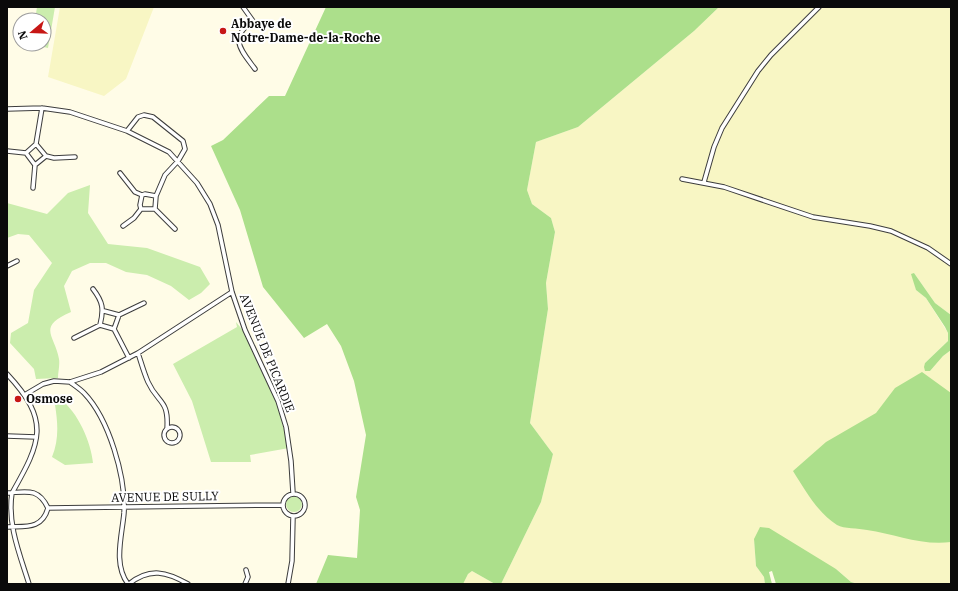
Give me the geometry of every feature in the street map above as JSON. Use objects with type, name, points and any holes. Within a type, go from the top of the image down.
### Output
[{"type":"street","points":[[243,7],[253,22],[243,28],[238,38],[242,51],[256,69]]},
{"type":"street","points":[[704,182],[714,147],[722,128],[736,106],[771,55],[819,7]]},
{"type":"street","points":[[26,153],[36,144],[42,108]]},
{"type":"street","name":"AVENUE DE PICARDIE","points":[[7,109],[42,108],[70,112],[127,132],[169,152],[197,182],[210,204],[218,225],[232,292],[245,330],[275,395],[286,427],[291,461],[293,493]]},
{"type":"street","points":[[127,132],[138,117],[144,115],[153,117],[183,140],[185,148],[178,161],[165,175],[156,196],[154,209]]},
{"type":"street","points":[[36,144],[46,156],[54,158],[75,157]]},
{"type":"street","points":[[7,151],[26,153],[35,165],[33,188]]},
{"type":"street","points":[[35,165],[46,156]]},
{"type":"street","points":[[120,174],[135,192],[142,195],[145,194],[156,196]]},
{"type":"street","points":[[682,180],[704,182],[724,187],[814,217],[891,231],[928,248],[951,264]]},
{"type":"street","points":[[123,226],[134,218],[141,209],[140,205],[142,195]]},
{"type":"street","points":[[141,209],[154,209],[175,230]]},
{"type":"street","points":[[7,266],[17,261]]},
{"type":"street","points":[[93,288],[98,295],[104,311],[100,326]]},
{"type":"street","points":[[26,394],[43,384],[54,381],[70,382],[101,372],[138,353],[232,292]]},
{"type":"street","points":[[104,311],[119,315],[144,303]]},
{"type":"street","points":[[119,315],[114,329],[129,358]]},
{"type":"street","points":[[74,338],[100,326],[114,329]]},
{"type":"street","points":[[138,353],[149,384],[164,403],[168,417],[165,439],[172,443],[177,441],[180,437],[178,430],[174,428],[167,429]]},
{"type":"street","points":[[7,374],[26,394],[35,419],[36,437],[29,462],[12,493],[13,527],[29,584]]},
{"type":"street","points":[[70,382],[84,392],[89,399],[111,440],[120,478],[124,508],[120,562],[123,577],[128,584],[153,572],[172,575],[188,584]]},
{"type":"street","points":[[7,436],[36,437]]},
{"type":"street","points":[[7,493],[32,492],[40,496],[48,508],[46,515],[38,524],[7,527]]},
{"type":"street","points":[[293,493],[302,497],[305,504],[302,513],[293,516],[287,514],[282,505],[287,496],[293,493]]},
{"type":"street","name":"AVENUE DE SULLY","points":[[48,508],[282,505]]},
{"type":"street","points":[[288,584],[292,561],[293,516]]},
{"type":"street","points":[[245,584],[248,577],[246,570]]},
{"type":"shaded area","points":[[60,7],[154,7],[126,79],[104,96],[48,77]]},
{"type":"shaded area","points":[[719,7],[951,7],[951,315],[935,303],[914,273],[916,290],[926,298],[948,333],[948,341],[925,363],[930,371],[943,356],[951,350],[951,584],[858,584],[851,582],[836,569],[754,539],[756,566],[764,577],[765,584],[501,584],[541,502],[553,454],[530,423],[548,309],[546,283],[555,232],[551,218],[532,204],[527,190],[536,142],[578,127],[694,31]]},
{"type":"shaded area","points":[[472,571],[495,584],[463,584],[468,574]]},
{"type":"green space","points":[[37,7],[55,7],[52,25],[52,12],[36,12]]},
{"type":"green space","points":[[326,7],[719,7],[694,31],[578,127],[536,142],[527,190],[532,204],[551,218],[555,232],[546,283],[548,309],[530,423],[553,454],[541,502],[501,584],[495,584],[472,571],[468,574],[463,584],[316,584],[328,555],[357,558],[360,510],[356,497],[366,435],[354,381],[341,346],[327,324],[304,338],[263,287],[240,210],[211,146],[223,140],[269,96],[285,96]]},
{"type":"green space","points":[[90,185],[88,213],[108,244],[147,248],[200,267],[210,284],[201,293],[189,300],[171,286],[147,275],[126,272],[106,263],[90,263],[72,271],[64,286],[71,312],[60,317],[54,322],[50,332],[59,359],[58,378],[36,379],[34,369],[10,343],[11,333],[28,323],[34,290],[52,263],[29,235],[18,234],[7,238],[7,203],[47,214],[68,193]]},
{"type":"green space","points":[[914,273],[935,303],[951,315],[951,350],[943,356],[930,371],[925,371],[925,363],[948,341],[948,333],[926,298],[916,290],[911,274]]},
{"type":"green space","points":[[236,322],[245,333],[275,396],[289,448],[250,455],[251,462],[211,462],[192,401],[173,364],[237,327]]},
{"type":"green space","points":[[922,372],[951,393],[951,542],[940,543],[919,541],[837,525],[817,507],[793,471],[826,442],[876,413],[895,388]]},
{"type":"green space","points":[[60,399],[78,419],[90,446],[93,463],[65,465],[52,457],[56,444],[57,432],[55,405]]},
{"type":"green space","points":[[294,496],[300,498],[302,504],[300,510],[294,512],[288,510],[286,504],[288,498]]},
{"type":"green space","points":[[760,527],[769,528],[836,569],[851,582],[858,584],[776,584],[772,571],[769,572],[772,584],[765,584],[764,577],[756,566],[754,539]]},
{"type":"place","name":"Abbaye de Notre-Dame-de-la-Roche","points":[[223,31]]},
{"type":"place","name":"Osmose","points":[[18,399]]}]
